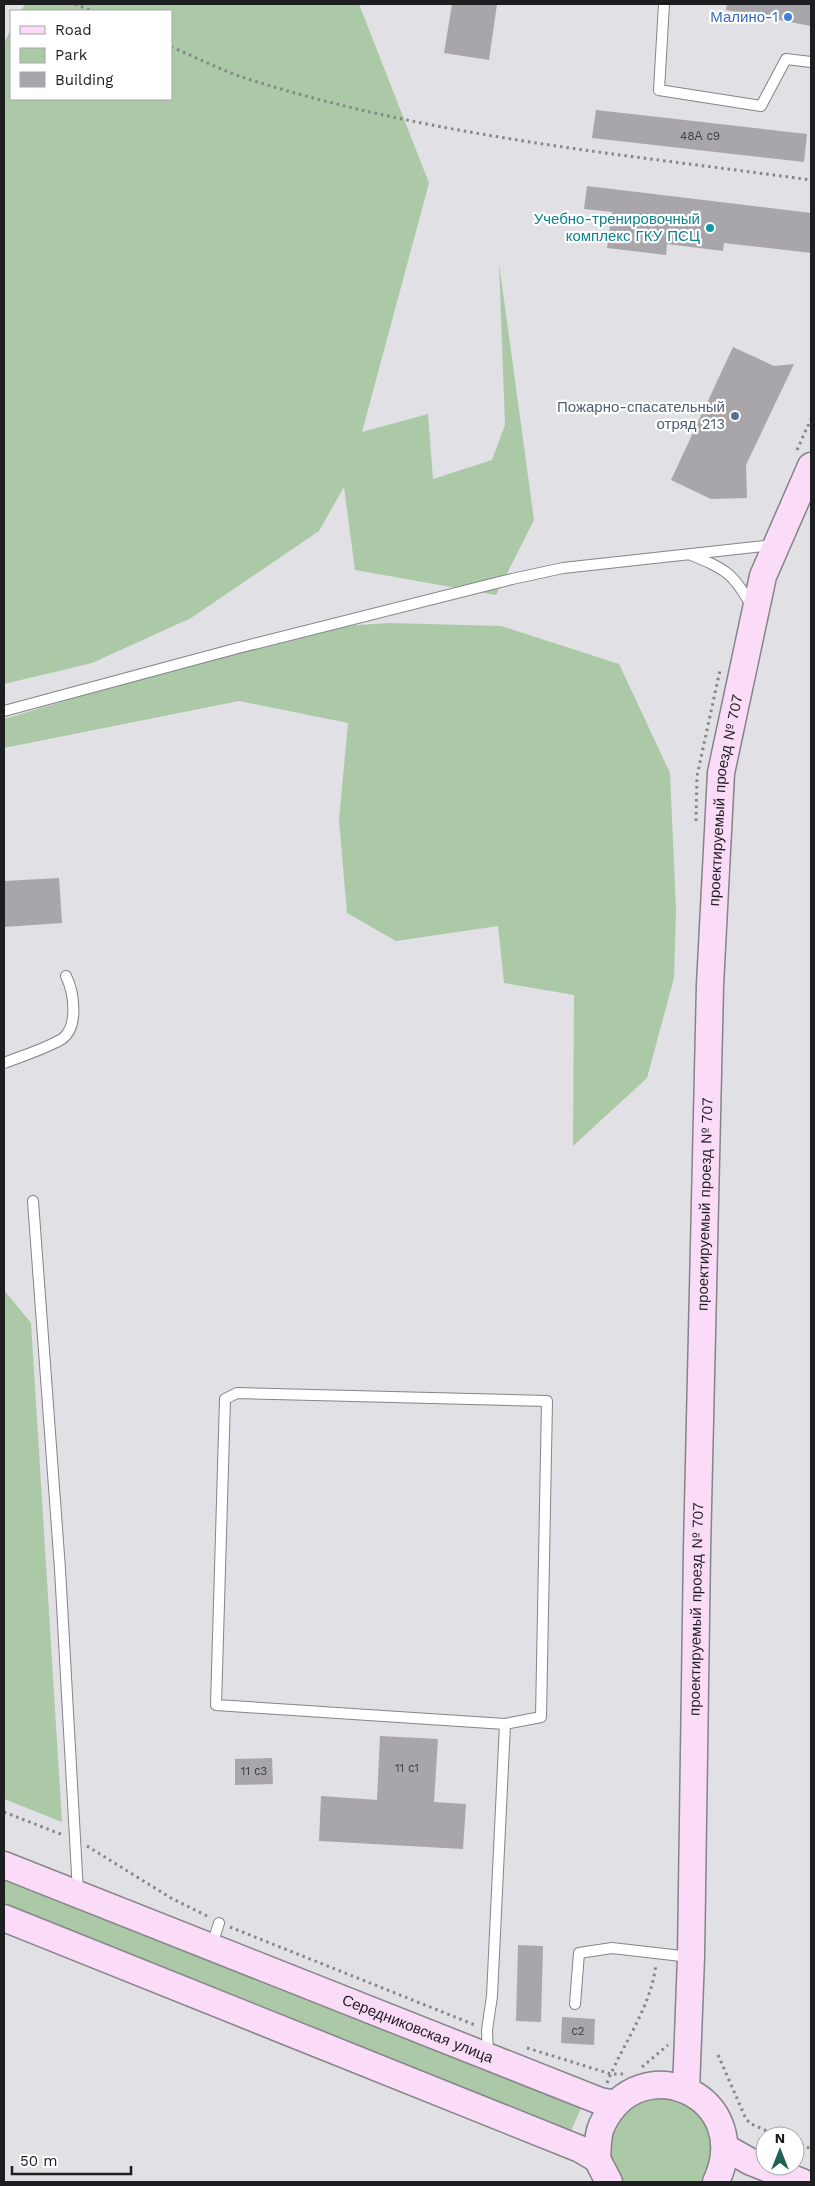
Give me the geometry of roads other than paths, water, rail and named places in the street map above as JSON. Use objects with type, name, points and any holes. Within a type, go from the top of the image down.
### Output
[{"type":"street","name":"проектируемый проезд № 707","points":[[691,1957],[697,1550],[710,985],[721,773],[763,576],[811,466]]},
{"type":"street","name":"Середниковская улица","points":[[4,1865],[78,1896],[600,2101],[610,2097]]},
{"type":"street","points":[[4,1918],[580,2149],[597,2159]]},
{"type":"street","points":[[686,2090],[691,1957]]},
{"type":"street","points":[[608,2182],[597,2159],[601,2126],[610,2097],[632,2092],[643,2087],[672,2086],[686,2090],[711,2108],[719,2122],[726,2148],[724,2162],[716,2182]]},
{"type":"street","points":[[726,2148],[751,2162],[802,2182]]},
{"type":"lane","points":[[664,4],[659,90],[761,106],[786,59],[811,62]]},
{"type":"lane","points":[[4,711],[238,648],[512,579],[563,568],[777,544]]},
{"type":"lane","points":[[688,554],[719,566],[739,583],[755,613]]},
{"type":"lane","points":[[4,1063],[64,1038],[73,1021],[73,990],[66,976]]},
{"type":"lane","points":[[33,1201],[59,1559],[78,1896]]},
{"type":"lane","points":[[237,1393],[547,1401],[541,1717],[505,1724],[216,1705],[225,1398],[237,1393]]},
{"type":"lane","points":[[488,2057],[487,2030],[492,1996],[505,1724]]},
{"type":"lane","points":[[211,1948],[219,1922]]},
{"type":"lane","points":[[575,2004],[579,1953],[612,1948],[691,1957]]},
{"type":"place","name":"Малино-1","points":[[788,17]]},
{"type":"place","name":"Учебно-тренировочный комплекс ГКУ ПСЦ","points":[[710,228]]},
{"type":"place","name":"Пожарно-спасательный отряд 213","points":[[735,416]]}]
